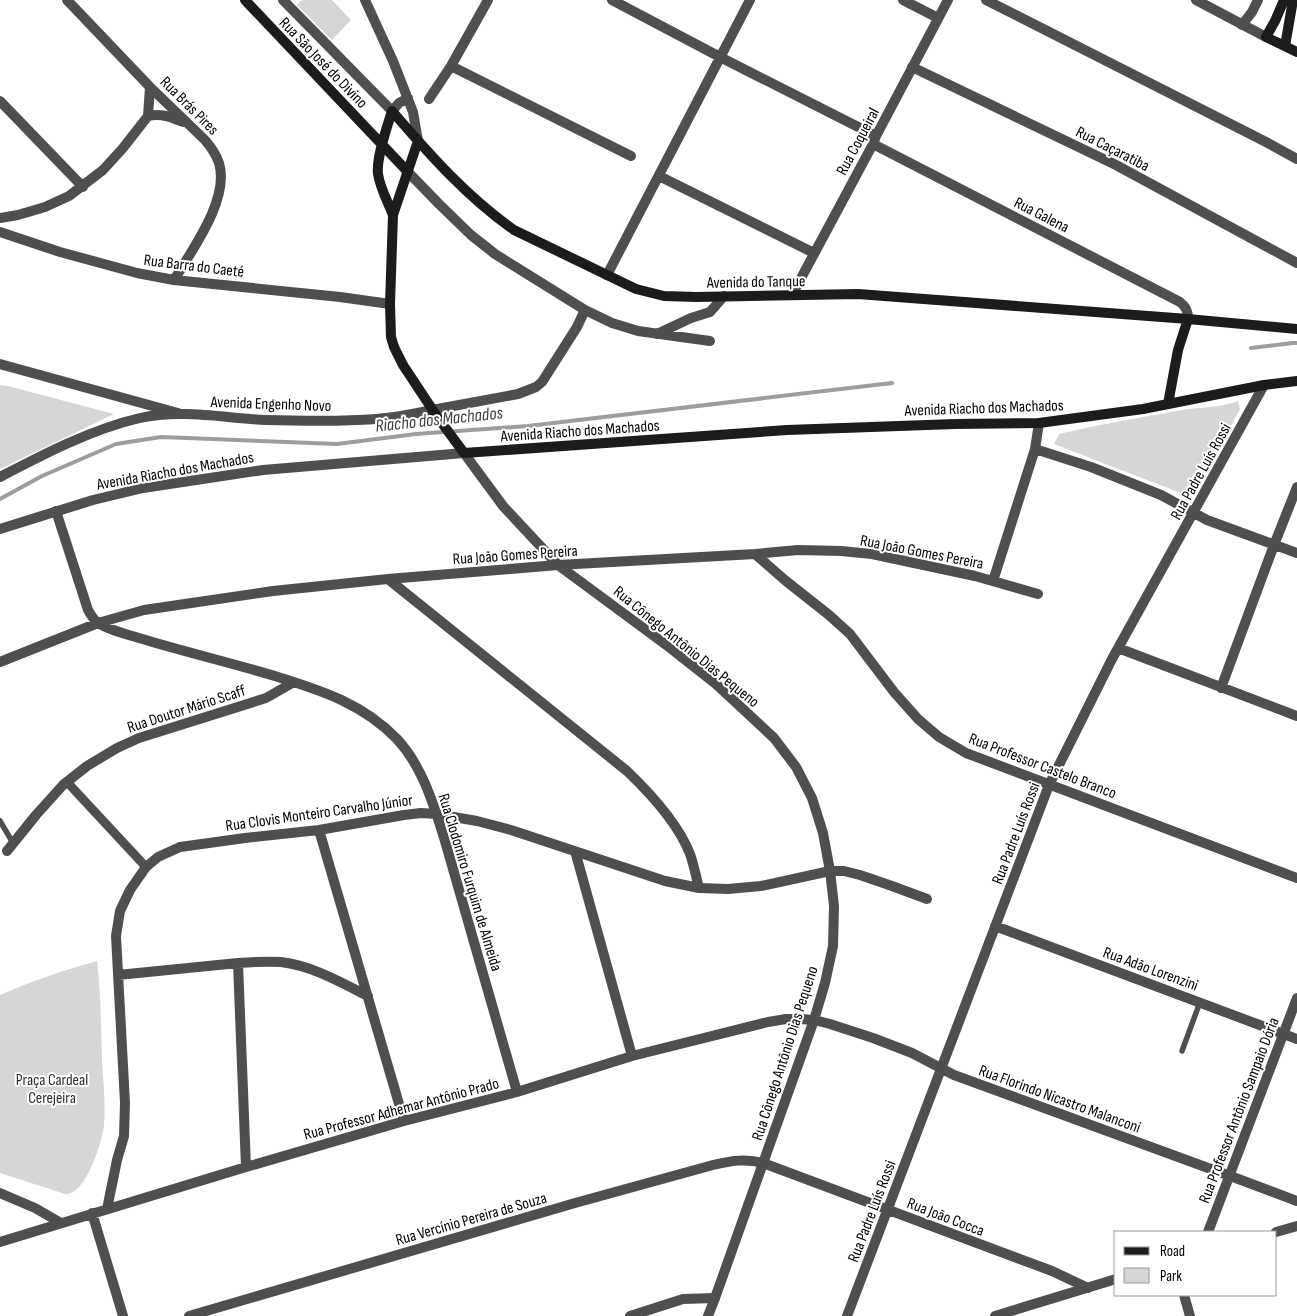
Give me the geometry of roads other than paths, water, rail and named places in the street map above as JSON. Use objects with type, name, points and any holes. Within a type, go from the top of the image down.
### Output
[{"type":"main road","name":"Rua São José do Divino","points":[[245,0],[408,172]]},
{"type":"main road","points":[[1284,0],[1266,37],[1297,52]]},
{"type":"main road","points":[[1285,46],[1293,0]]},
{"type":"main road","name":"Rua São José do Divino","points":[[392,111],[382,144],[378,176],[393,215]]},
{"type":"main road","name":"Rua São José do Divino","points":[[390,304],[393,215],[418,141],[392,111]]},
{"type":"main road","name":"Avenida do Tanque","points":[[418,141],[471,195],[499,220],[514,230],[636,289],[664,296],[858,294],[1297,329]]},
{"type":"main road","name":"Rua Cônego Antônio Dias Pequeno","points":[[390,304],[390,325],[394,347],[434,413],[464,453]]},
{"type":"main road","points":[[1168,404],[1178,350],[1188,319]]},
{"type":"main road","name":"Avenida Riacho dos Machados","points":[[464,453],[787,430],[946,424],[1039,423],[1168,404],[1264,385],[1297,381]]},
{"type":"street","name":"Rua Brás Pires","points":[[67,0],[150,87],[213,149],[220,164],[221,180],[214,212],[174,280]]},
{"type":"street","name":"Rua São José do Divino","points":[[283,0],[392,111]]},
{"type":"street","points":[[365,0],[408,98],[413,112],[418,141]]},
{"type":"street","points":[[429,99],[451,66],[488,0]]},
{"type":"street","name":"Rua Galena","points":[[612,0],[1180,302],[1186,307],[1188,319]]},
{"type":"street","points":[[607,275],[750,0]]},
{"type":"street","points":[[903,0],[938,18]]},
{"type":"street","name":"Rua Coqueiral","points":[[792,295],[948,0]]},
{"type":"street","points":[[986,0],[1297,159]]},
{"type":"street","points":[[1196,0],[1266,37]]},
{"type":"street","points":[[1242,24],[1252,12],[1258,0]]},
{"type":"street","points":[[451,66],[631,156]]},
{"type":"street","name":"Rua Caçaratiba","points":[[912,67],[1116,165],[1297,264]]},
{"type":"street","points":[[0,218],[45,207],[69,196],[103,170],[148,116],[150,87]]},
{"type":"street","points":[[392,111],[399,103],[408,98]]},
{"type":"street","points":[[0,101],[82,187]]},
{"type":"street","points":[[148,116],[156,114],[166,115],[187,123]]},
{"type":"street","points":[[408,172],[439,204],[495,254],[585,310],[612,323],[638,331],[710,341]]},
{"type":"street","points":[[659,176],[814,253]]},
{"type":"street","points":[[5,234],[14,225],[18,215]]},
{"type":"street","name":"Rua Barra do Caeté","points":[[5,234],[77,257],[137,273],[174,280],[390,304]]},
{"type":"street","points":[[657,334],[691,318],[710,312],[724,296]]},
{"type":"street","name":"Avenida Engenho Novo","points":[[0,364],[181,414],[265,420],[340,421],[377,419],[434,413],[530,390],[542,382],[577,327],[585,310]]},
{"type":"street","name":"Rua Padre Luís Rossi","points":[[847,1316],[1049,785],[1118,648],[1264,385]]},
{"type":"street","points":[[0,477],[59,447],[113,426],[141,418],[181,414]]},
{"type":"street","points":[[993,581],[1034,449],[1039,423]]},
{"type":"street","points":[[1034,449],[1091,467],[1161,495],[1207,520],[1297,553]]},
{"type":"street","name":"Avenida Riacho dos Machados","points":[[0,529],[93,500],[143,488],[263,470],[464,453]]},
{"type":"street","name":"Rua Cônego Antônio Dias Pequeno","points":[[464,453],[503,506],[558,565],[716,684],[774,738],[796,767],[812,798],[823,833],[834,906],[833,946],[825,983],[814,1020],[708,1316]]},
{"type":"street","points":[[1221,688],[1297,487]]},
{"type":"street","points":[[56,511],[86,602],[93,619],[98,623]]},
{"type":"street","name":"Rua João Gomes Pereira","points":[[0,662],[98,623],[144,610],[273,591],[388,579],[558,565],[798,550],[841,551],[872,554],[976,576],[1038,594]]},
{"type":"street","name":"Rua Professor Castelo Branco","points":[[755,554],[850,634],[905,706],[939,737],[966,753],[1297,878]]},
{"type":"street","points":[[388,579],[627,771],[644,787],[676,828],[690,854],[699,888]]},
{"type":"street","name":"Rua Clodomiro Furquim de Almeida","points":[[98,623],[153,642],[294,682],[342,699],[372,717],[397,740],[426,785],[436,814],[517,1092]]},
{"type":"street","points":[[1118,648],[1297,716]]},
{"type":"street","name":"Rua Doutor Mário Scaff","points":[[10,847],[36,815],[67,782],[87,766],[117,748],[139,738],[266,698],[294,682]]},
{"type":"street","points":[[67,782],[146,868]]},
{"type":"street","name":"Rua Clovis Monteiro Carvalho Júnior","points":[[107,1209],[124,1136],[125,1103],[116,936],[120,912],[130,890],[146,868],[158,857],[180,847],[319,830],[404,815],[436,814],[477,821],[511,830],[665,881],[699,888],[728,889],[761,886],[830,871],[860,875],[927,899]]},
{"type":"street","points":[[319,830],[404,1122]]},
{"type":"street","points":[[575,851],[632,1056]]},
{"type":"street","name":"Rua Adão Lorenzini","points":[[995,926],[1297,1039]]},
{"type":"street","points":[[118,974],[258,962],[281,962],[308,968],[334,978],[368,996]]},
{"type":"street","points":[[238,964],[246,1168]]},
{"type":"street","name":"Rua Professor Antônio Sampaio Dória","points":[[1208,1231],[1297,998]]},
{"type":"street","name":"Rua Professor Adhemar Antônio Prado","points":[[0,1242],[92,1213],[404,1122],[517,1092],[632,1056],[768,1022],[786,1019],[814,1020]]},
{"type":"street","name":"Rua Florindo Nicastro Malanconi","points":[[814,1020],[873,1038],[912,1053],[954,1075],[1297,1201]]},
{"type":"street","name":"Rua Vercínio Pereira de Souza","points":[[190,1316],[575,1203],[713,1165],[745,1160],[763,1163]]},
{"type":"street","name":"Rua João Cocca","points":[[763,1163],[1052,1271],[1088,1288]]},
{"type":"street","points":[[0,1193],[35,1208],[61,1223]]},
{"type":"street","points":[[92,1213],[123,1316]]},
{"type":"street","points":[[1277,1232],[1297,1226]]},
{"type":"street","points":[[995,1316],[1114,1280]]},
{"type":"street","points":[[1184,1296],[1190,1316]]},
{"type":"street","points":[[630,1316],[682,1299],[715,1298]]},
{"type":"lane","points":[[0,821],[10,847]]},
{"type":"lane","points":[[1182,1051],[1200,1002]]},
{"type":"waterway","name":"Riacho dos Machados","points":[[1251,348],[1297,343]]},
{"type":"waterway","name":"Riacho dos Machados","points":[[0,499],[42,476],[116,444],[161,437],[337,444],[416,434],[528,426],[892,383]]},
{"type":"park label","name":"Praça Cardeal Cerejeira","points":[[52,1088]]}]
